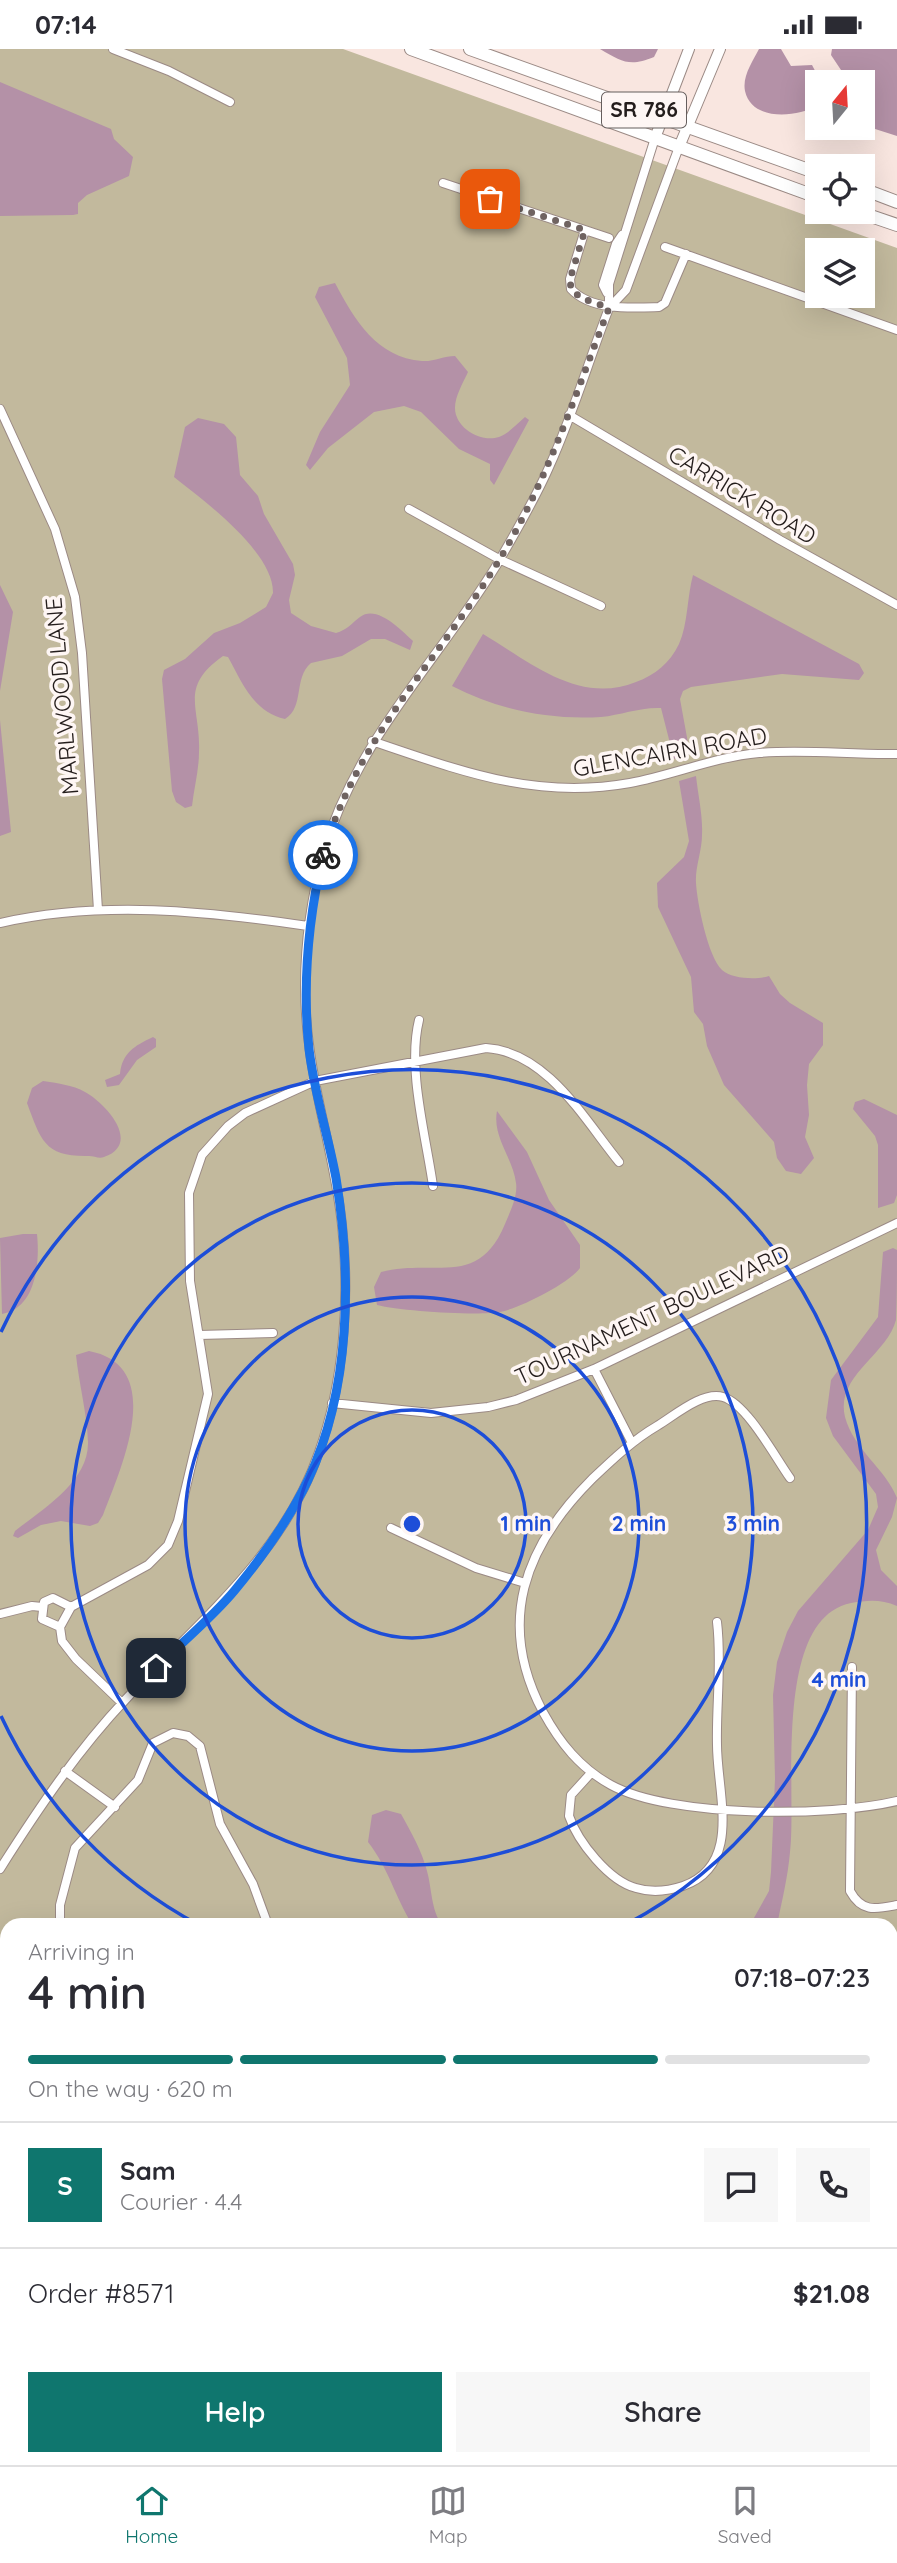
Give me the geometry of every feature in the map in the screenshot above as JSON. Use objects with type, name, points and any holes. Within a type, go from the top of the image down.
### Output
[{"type":"main road","name":"SR 786","points":[[411,49],[805,193]]},
{"type":"main road","name":"SR 786","points":[[470,49],[805,169]]},
{"type":"main road","points":[[875,194],[897,202]]},
{"type":"main road","points":[[875,217],[897,225]]},
{"type":"street","points":[[113,49],[169,71],[230,102]]},
{"type":"street","points":[[0,1869],[65,1771],[122,1703],[232,1593],[287,1518],[309,1478],[332,1402],[342,1331],[345,1258],[335,1177],[309,1049],[305,962],[308,926],[333,825],[372,741],[499,559],[545,475],[609,308],[614,269],[626,229],[655,138],[689,49]]},
{"type":"street","points":[[609,308],[626,290],[720,49]]},
{"type":"street","points":[[443,183],[609,238]]},
{"type":"street","points":[[609,296],[603,285],[616,244],[626,229]]},
{"type":"street","points":[[585,230],[570,279],[571,289],[581,298],[609,308],[659,307],[665,303],[686,254]]},
{"type":"street","points":[[665,247],[897,330]]},
{"type":"street","points":[[614,269],[631,275]]},
{"type":"street","name":"MARLWOOD LANE","points":[[0,409],[55,529],[75,597],[82,653],[98,910]]},
{"type":"street","name":"CARRICK ROAD","points":[[569,415],[780,540],[897,605]]},
{"type":"street","points":[[409,509],[499,559],[601,605]]},
{"type":"street","name":"GLENCAIRN ROAD","points":[[372,741],[471,775],[521,785],[560,789],[632,783],[706,762],[760,753],[897,754]]},
{"type":"street","points":[[0,923],[98,910],[186,910],[308,926]]},
{"type":"street","points":[[419,1020],[414,1039],[415,1062],[433,1186]]},
{"type":"street","points":[[122,1703],[76,1659],[62,1641],[61,1627],[71,1607],[137,1574],[162,1551],[172,1537],[207,1406],[207,1380],[190,1281],[189,1193],[196,1167],[212,1142],[245,1113],[315,1081],[486,1048],[523,1056],[534,1063],[619,1162]]},
{"type":"street","name":"TOURNAMENT BOULEVARD","points":[[332,1402],[402,1412],[459,1411],[516,1400],[594,1369],[897,1223]]},
{"type":"street","points":[[199,1335],[273,1333]]},
{"type":"street","points":[[594,1369],[632,1443]]},
{"type":"street","points":[[790,1478],[742,1409],[725,1398],[704,1399],[632,1443],[578,1493],[541,1541],[525,1583],[519,1639],[526,1672],[556,1733],[580,1764],[591,1773],[646,1799],[721,1808],[833,1811],[849,1811],[897,1801]]},
{"type":"street","points":[[391,1528],[476,1568],[525,1583]]},
{"type":"street","points":[[61,1627],[42,1619],[44,1602],[53,1598],[71,1607]]},
{"type":"street","points":[[0,1614],[42,1607]]},
{"type":"street","points":[[591,1773],[572,1795],[568,1809],[571,1823],[605,1870],[624,1884],[655,1891],[677,1888],[699,1879],[709,1870],[722,1847],[716,1747],[717,1622]]},
{"type":"street","points":[[852,1667],[849,1891],[858,1903],[872,1910],[897,1905]]},
{"type":"street","points":[[60,1918],[60,1905],[75,1848],[116,1807],[138,1780],[153,1743],[173,1733],[194,1739],[205,1758],[220,1824],[253,1884],[263,1918]]},
{"type":"street","points":[[65,1771],[116,1807]]},
{"type":"shaded area","points":[[0,49],[343,49],[805,215],[805,224],[830,224],[869,238],[805,238],[805,308],[875,308],[875,240],[897,248],[897,1918],[0,1918]]},
{"type":"shaded area","points":[[600,49],[658,49],[654,57],[639,62],[626,62]]},
{"type":"shaded area","points":[[759,49],[781,49],[791,66],[812,65],[815,70],[805,70],[805,111],[776,114],[756,108],[745,91],[749,69]]},
{"type":"shaded area","points":[[832,49],[897,49],[897,136],[875,129],[875,70],[841,70],[831,55]]},
{"type":"shaded area","points":[[0,82],[111,129],[114,139],[133,157],[129,176],[87,195],[78,203],[78,214],[0,216]]},
{"type":"shaded area","points":[[335,283],[359,323],[392,353],[422,361],[455,356],[468,372],[456,399],[455,408],[464,428],[477,436],[492,438],[510,431],[525,417],[529,420],[494,485],[490,480],[490,464],[459,449],[421,412],[404,406],[374,412],[328,448],[310,470],[306,465],[320,432],[350,385],[347,358],[315,297],[319,287]]},
{"type":"shaded area","points":[[198,418],[224,424],[236,437],[240,475],[258,496],[264,514],[293,564],[295,575],[289,600],[291,613],[311,626],[336,633],[360,617],[374,614],[389,620],[413,641],[410,650],[385,639],[371,639],[342,656],[311,663],[302,676],[295,707],[285,719],[265,710],[257,703],[228,657],[223,656],[209,667],[196,689],[198,765],[192,806],[185,808],[176,802],[172,791],[162,679],[164,670],[185,659],[214,633],[240,623],[266,607],[273,593],[270,577],[250,544],[174,477],[185,427]]},
{"type":"shaded area","points":[[693,575],[859,664],[864,673],[859,680],[782,674],[691,687],[683,691],[680,699],[690,754],[674,759],[661,708],[601,717],[543,715],[487,701],[452,686],[483,634],[537,668],[575,684],[615,688],[643,679],[666,663],[679,644]]},
{"type":"shaded area","points":[[0,585],[13,612],[0,691]]},
{"type":"shaded area","points":[[0,720],[11,832],[0,836]]},
{"type":"shaded area","points":[[696,776],[702,828],[696,877],[697,892],[712,954],[726,973],[751,978],[769,976],[780,994],[790,1003],[823,1023],[823,1045],[809,1064],[807,1085],[809,1115],[805,1137],[814,1158],[801,1174],[786,1171],[777,1158],[774,1142],[724,1085],[707,1046],[703,1024],[694,1012],[691,977],[658,907],[657,883],[684,857],[689,841],[679,781]]},
{"type":"shaded area","points":[[153,1037],[156,1039],[156,1047],[137,1060],[119,1085],[107,1087],[105,1080],[120,1074],[126,1055]]},
{"type":"shaded area","points":[[43,1081],[80,1090],[101,1104],[110,1113],[120,1133],[120,1142],[115,1151],[102,1158],[74,1156],[54,1150],[47,1144],[36,1127],[27,1103],[32,1088]]},
{"type":"shaded area","points":[[864,1099],[897,1115],[897,1195],[894,1203],[878,1208],[878,1145],[875,1136],[853,1109],[855,1102]]},
{"type":"shaded area","points":[[497,1111],[527,1152],[549,1200],[580,1245],[580,1268],[543,1295],[500,1312],[439,1312],[377,1305],[374,1287],[381,1272],[468,1264],[482,1257],[494,1244],[515,1199],[516,1188],[514,1174],[497,1130]]},
{"type":"shaded area","points":[[37,1234],[38,1258],[33,1283],[22,1303],[2,1314],[0,1238]]},
{"type":"shaded area","points":[[893,1248],[897,1250],[896,1320],[891,1333],[847,1389],[844,1402],[849,1429],[892,1487],[897,1498],[892,1517],[876,1550],[881,1570],[897,1586],[897,1606],[874,1601],[851,1603],[826,1616],[809,1640],[799,1673],[794,1711],[790,1852],[783,1898],[779,1918],[754,1918],[769,1891],[771,1872],[775,1779],[773,1695],[777,1662],[787,1632],[798,1611],[868,1530],[878,1507],[876,1494],[833,1436],[826,1418],[831,1380],[878,1317],[883,1252]]},
{"type":"shaded area","points":[[89,1351],[113,1360],[127,1376],[133,1397],[127,1446],[111,1495],[98,1523],[90,1526],[61,1521],[41,1525],[18,1538],[13,1536],[15,1531],[62,1494],[81,1470],[88,1442],[76,1355]]},
{"type":"shaded area","points":[[386,1810],[401,1814],[422,1856],[438,1918],[409,1918],[368,1842],[372,1815]]},
{"type":"way so far","points":[[323,855],[344,798],[366,750],[495,568],[534,498],[551,463],[609,308],[581,298],[571,289],[570,279],[585,230],[490,199]]},
{"type":"route","points":[[156,1668],[232,1593],[264,1552],[309,1478],[327,1427],[337,1372],[346,1283],[342,1224],[335,1177],[309,1049],[306,943],[323,855]]}]
